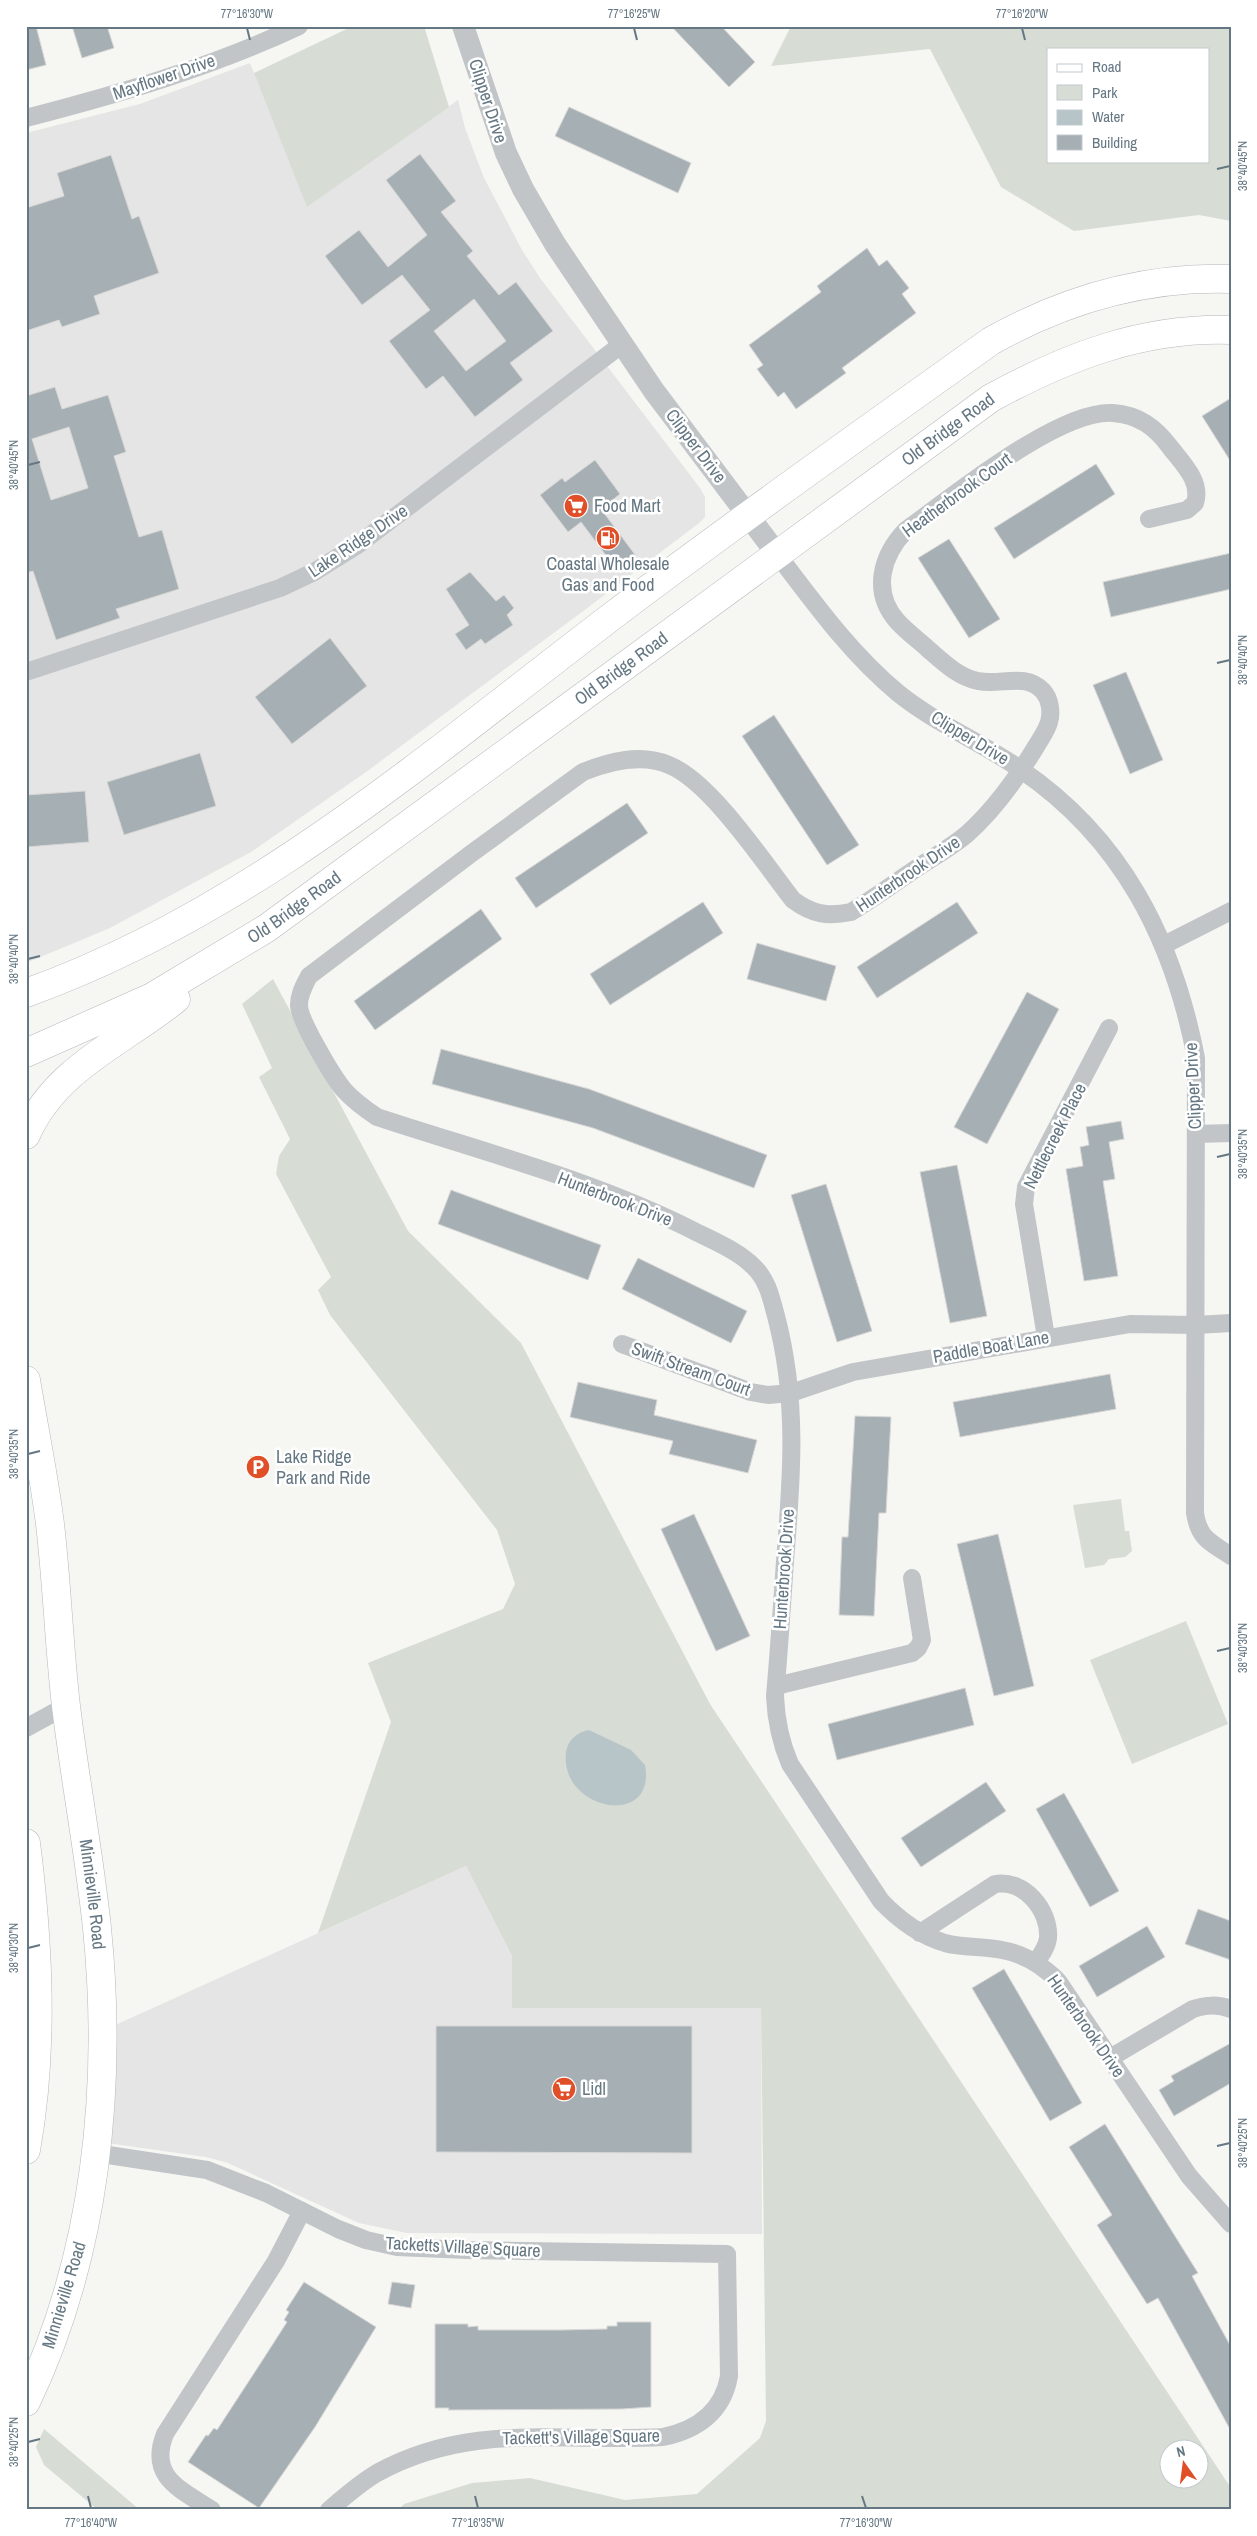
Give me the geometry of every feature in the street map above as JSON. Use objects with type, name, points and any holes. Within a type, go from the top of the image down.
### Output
[{"type":"main road","points":[[26,993],[109,959],[180,924],[288,858],[368,804],[748,515],[991,340],[1029,319],[1068,304],[1108,292],[1156,284],[1231,279]]},
{"type":"main road","name":"Old Bridge Road","points":[[26,1053],[152,997],[225,955],[267,928],[991,398],[1040,371],[1083,354],[1127,341],[1173,333],[1231,330]]},
{"type":"main road","points":[[26,1135],[40,1108],[65,1080],[85,1062],[169,1004],[225,955]]},
{"type":"main road","name":"Minnieville Road","points":[[26,1380],[50,1523],[66,1706],[96,1919],[102,2007],[101,2086],[89,2202],[69,2289],[47,2354],[26,2402]]},
{"type":"main road","points":[[26,1843],[35,1943],[38,2013],[35,2077],[26,2150]]},
{"type":"street","name":"Mayflower Drive","points":[[26,118],[88,102],[194,68],[299,26]]},
{"type":"street","name":"Clipper Drive","points":[[462,26],[495,126],[522,189],[555,244],[622,345],[838,634],[867,666],[900,694],[1022,770],[1076,815],[1110,851],[1141,898],[1164,945],[1189,1020],[1196,1058],[1195,1513],[1197,1528],[1203,1538],[1231,1556]]},
{"type":"street","name":"Lake Ridge Drive","points":[[26,672],[280,588],[314,572],[359,544],[622,345]]},
{"type":"street","name":"Heatherbrook Court","points":[[1022,770],[1049,725],[1051,712],[1043,691],[1033,683],[1021,680],[996,683],[977,681],[959,674],[947,665],[896,621],[887,604],[883,586],[884,560],[893,544],[906,530],[1024,446],[1056,429],[1090,417],[1111,413],[1130,415],[1146,422],[1158,431],[1192,475],[1197,486],[1195,503],[1187,510],[1149,519]]},
{"type":"street","name":"Hunterbrook Drive","points":[[1022,770],[995,805],[966,835],[865,904],[851,912],[835,916],[812,912],[793,900],[716,802],[695,782],[671,765],[644,759],[604,763],[583,772],[309,976],[301,991],[299,1006],[302,1020],[343,1088],[358,1105],[377,1118],[626,1201],[677,1222],[743,1258],[754,1267],[767,1285],[784,1347],[791,1393],[789,1516],[776,1686],[776,1721],[782,1745],[790,1764],[881,1901],[898,1919],[920,1933],[944,1943],[1002,1950],[1036,1962],[1058,1981],[1188,2176],[1231,2224]]},
{"type":"street","points":[[1164,945],[1231,912]]},
{"type":"street","name":"Nettlecreek Place","points":[[1046,1337],[1024,1204],[1026,1187],[1109,1028]]},
{"type":"street","points":[[1196,1134],[1231,1133]]},
{"type":"street","name":"Paddle Boat Lane","points":[[791,1393],[853,1372],[1046,1337],[1130,1324],[1196,1325],[1231,1323]]},
{"type":"street","name":"Swift Stream Court","points":[[622,1344],[751,1392],[768,1395],[791,1393]]},
{"type":"street","points":[[776,1686],[912,1654],[922,1640],[912,1578]]},
{"type":"street","points":[[26,1728],[66,1706]]},
{"type":"street","points":[[920,1933],[995,1884],[1005,1882],[1017,1884],[1029,1894],[1047,1922],[1048,1939],[1043,1953],[1036,1962]]},
{"type":"street","points":[[1110,2058],[1192,2008],[1208,2005],[1231,2009]]},
{"type":"street","name":"Tacketts Village Square","points":[[95,2153],[207,2170],[244,2183],[366,2240],[397,2247],[467,2250],[727,2254]]},
{"type":"street","points":[[212,2510],[176,2487],[166,2477],[160,2464],[159,2450],[165,2434],[276,2261],[302,2211]]},
{"type":"street","name":"Tackett's Village Square","points":[[329,2510],[377,2474],[431,2450],[489,2438],[663,2437],[696,2426],[710,2416],[726,2391],[729,2376],[727,2254]]},
{"type":"shaded area","points":[[250,63],[308,206],[458,100],[465,128],[484,178],[522,250],[540,278],[700,488],[705,497],[705,517],[578,615],[366,772],[251,852],[110,928],[26,963],[26,133],[140,104]]},
{"type":"shaded area","points":[[466,1866],[512,1956],[512,2008],[761,2008],[762,2234],[407,2233],[359,2223],[228,2163],[206,2157],[107,2143],[111,2027]]},
{"type":"green space","points":[[353,26],[424,26],[449,107],[307,207],[254,73]]},
{"type":"green space","points":[[791,26],[1231,26],[1231,221],[1199,215],[1074,231],[1001,187],[930,49],[771,66]]},
{"type":"green space","points":[[273,979],[408,1231],[521,1343],[710,1704],[1198,2438],[1160,2438],[1160,2488],[1210,2488],[1210,2456],[1231,2488],[1231,2510],[398,2510],[404,2504],[472,2483],[530,2478],[625,2500],[697,2494],[760,2438],[766,2421],[761,2008],[512,2008],[512,1956],[466,1866],[318,1933],[391,1722],[368,1663],[503,1609],[515,1584],[497,1530],[330,1315],[318,1290],[331,1277],[276,1174],[279,1156],[290,1139],[259,1077],[272,1068],[242,1004]]},
{"type":"green space","points":[[1121,1499],[1125,1531],[1129,1531],[1132,1551],[1125,1557],[1109,1559],[1104,1565],[1085,1568],[1073,1505]]},
{"type":"green space","points":[[1186,1621],[1228,1724],[1132,1764],[1090,1660]]},
{"type":"green space","points":[[44,2429],[140,2510],[98,2510],[44,2465],[36,2447]]},
{"type":"water","points":[[589,1730],[631,1750],[645,1765],[645,1785],[637,1798],[623,1805],[607,1805],[591,1799],[577,1788],[568,1772],[567,1747],[574,1737],[581,1732]]},
{"type":"building","points":[[26,26],[36,26],[46,65],[26,70]]},
{"type":"building","points":[[72,26],[107,26],[114,48],[82,58]]},
{"type":"building","points":[[671,26],[721,26],[755,62],[729,87]]},
{"type":"building","points":[[569,107],[691,163],[678,193],[555,136]]},
{"type":"building","points":[[420,154],[456,201],[441,212],[473,251],[467,256],[499,295],[516,282],[553,331],[510,363],[523,380],[475,417],[443,376],[426,389],[389,341],[430,310],[402,275],[362,305],[325,256],[359,230],[388,267],[427,235],[386,180]],"holes":[[[474,299],[506,341],[466,371],[434,331]]]},
{"type":"building","points":[[111,155],[132,219],[139,216],[159,273],[94,296],[100,314],[62,327],[59,320],[26,331],[26,208],[64,196],[57,173]]},
{"type":"building","points":[[867,248],[879,266],[887,260],[909,288],[902,294],[916,313],[842,368],[846,373],[796,409],[784,392],[778,397],[757,369],[763,365],[749,345],[821,292],[817,286]]},
{"type":"building","points":[[55,387],[62,409],[108,395],[126,452],[114,456],[139,537],[162,530],[179,589],[116,609],[120,618],[56,640],[33,571],[26,573],[26,396]],"holes":[[[69,427],[88,488],[51,500],[32,439]]]},
{"type":"building","points":[[1231,398],[1231,462],[1202,416]]},
{"type":"building","name":"Food Mart","points":[[595,460],[620,494],[601,509],[636,556],[617,570],[581,522],[568,532],[540,495],[562,478],[565,482]]},
{"type":"building","points":[[1096,464],[1115,494],[1014,559],[994,528]]},
{"type":"building","points":[[949,539],[1000,619],[969,638],[918,558]]},
{"type":"building","points":[[1231,553],[1231,589],[1111,617],[1103,582]]},
{"type":"building","points":[[470,572],[496,601],[504,595],[514,608],[507,615],[513,625],[485,644],[481,639],[466,650],[455,634],[469,625],[446,589]]},
{"type":"building","points":[[330,638],[367,686],[292,744],[255,697]]},
{"type":"building","points":[[1126,672],[1163,760],[1130,774],[1093,685]]},
{"type":"building","points":[[774,715],[859,845],[827,865],[742,736]]},
{"type":"building","points":[[200,753],[216,806],[124,835],[107,782]]},
{"type":"building","points":[[85,791],[89,842],[26,847],[26,795]]},
{"type":"building","points":[[627,803],[648,833],[536,908],[515,878]]},
{"type":"building","points":[[703,902],[723,933],[610,1005],[590,974]]},
{"type":"building","points":[[957,902],[978,933],[877,998],[857,967]]},
{"type":"building","points":[[481,909],[502,939],[375,1030],[354,1001]]},
{"type":"building","points":[[757,943],[836,966],[826,1001],[747,979]]},
{"type":"building","points":[[1027,992],[1059,1009],[987,1144],[954,1127]]},
{"type":"building","points":[[441,1049],[589,1089],[767,1155],[754,1188],[593,1128],[432,1084]]},
{"type":"building","points":[[1121,1121],[1124,1139],[1109,1142],[1115,1179],[1103,1181],[1118,1276],[1084,1281],[1066,1169],[1083,1166],[1080,1147],[1089,1145],[1086,1127]]},
{"type":"building","points":[[957,1165],[987,1316],[950,1323],[920,1172]]},
{"type":"building","points":[[826,1184],[872,1331],[837,1342],[791,1195]]},
{"type":"building","points":[[451,1190],[601,1245],[588,1280],[438,1224]]},
{"type":"building","points":[[638,1258],[747,1311],[731,1343],[622,1289]]},
{"type":"building","points":[[1110,1374],[1116,1409],[960,1437],[953,1402]]},
{"type":"building","points":[[578,1382],[657,1400],[654,1415],[757,1440],[748,1473],[669,1454],[673,1441],[570,1417]]},
{"type":"building","points":[[855,1416],[891,1417],[886,1513],[879,1513],[874,1616],[839,1615],[842,1537],[848,1537]]},
{"type":"building","points":[[694,1514],[750,1636],[716,1651],[661,1529]]},
{"type":"building","points":[[998,1534],[1034,1686],[994,1696],[957,1544]]},
{"type":"building","points":[[965,1688],[974,1725],[837,1760],[828,1724]]},
{"type":"building","points":[[986,1782],[1006,1811],[921,1867],[901,1838]]},
{"type":"building","points":[[1064,1793],[1119,1891],[1090,1907],[1036,1809]]},
{"type":"building","points":[[1198,1909],[1231,1921],[1231,1960],[1185,1944]]},
{"type":"building","points":[[1147,1926],[1165,1957],[1097,1997],[1079,1966]]},
{"type":"building","points":[[1004,1969],[1082,2103],[1050,2121],[972,1988]]},
{"type":"building","name":"Lidl","points":[[436,2026],[692,2026],[692,2153],[436,2152]]},
{"type":"building","points":[[1231,2043],[1231,2083],[1174,2116],[1159,2090],[1174,2081],[1171,2076]]},
{"type":"building","points":[[1105,2124],[1198,2273],[1192,2276],[1231,2347],[1231,2431],[1158,2298],[1147,2304],[1097,2225],[1112,2215],[1069,2147]]},
{"type":"building","points":[[304,2282],[376,2327],[315,2427],[259,2508],[188,2462],[206,2435],[208,2436],[214,2428],[217,2430],[262,2361],[287,2322],[284,2320],[289,2312],[286,2310]]},
{"type":"building","points":[[392,2282],[415,2285],[411,2308],[388,2304]]},
{"type":"building","points":[[617,2322],[651,2322],[651,2407],[622,2409],[448,2410],[449,2408],[435,2408],[435,2324],[468,2324],[468,2327],[478,2326],[478,2330],[561,2330],[607,2329],[607,2326],[617,2326]]},
{"type":"place","name":"Food Mart","points":[[576,506]]},
{"type":"place","name":"Coastal Wholesale Gas and Food","points":[[608,538]]},
{"type":"place","name":"Lake Ridge Park and Ride","points":[[258,1467]]},
{"type":"place","name":"Lidl","points":[[564,2089]]}]
